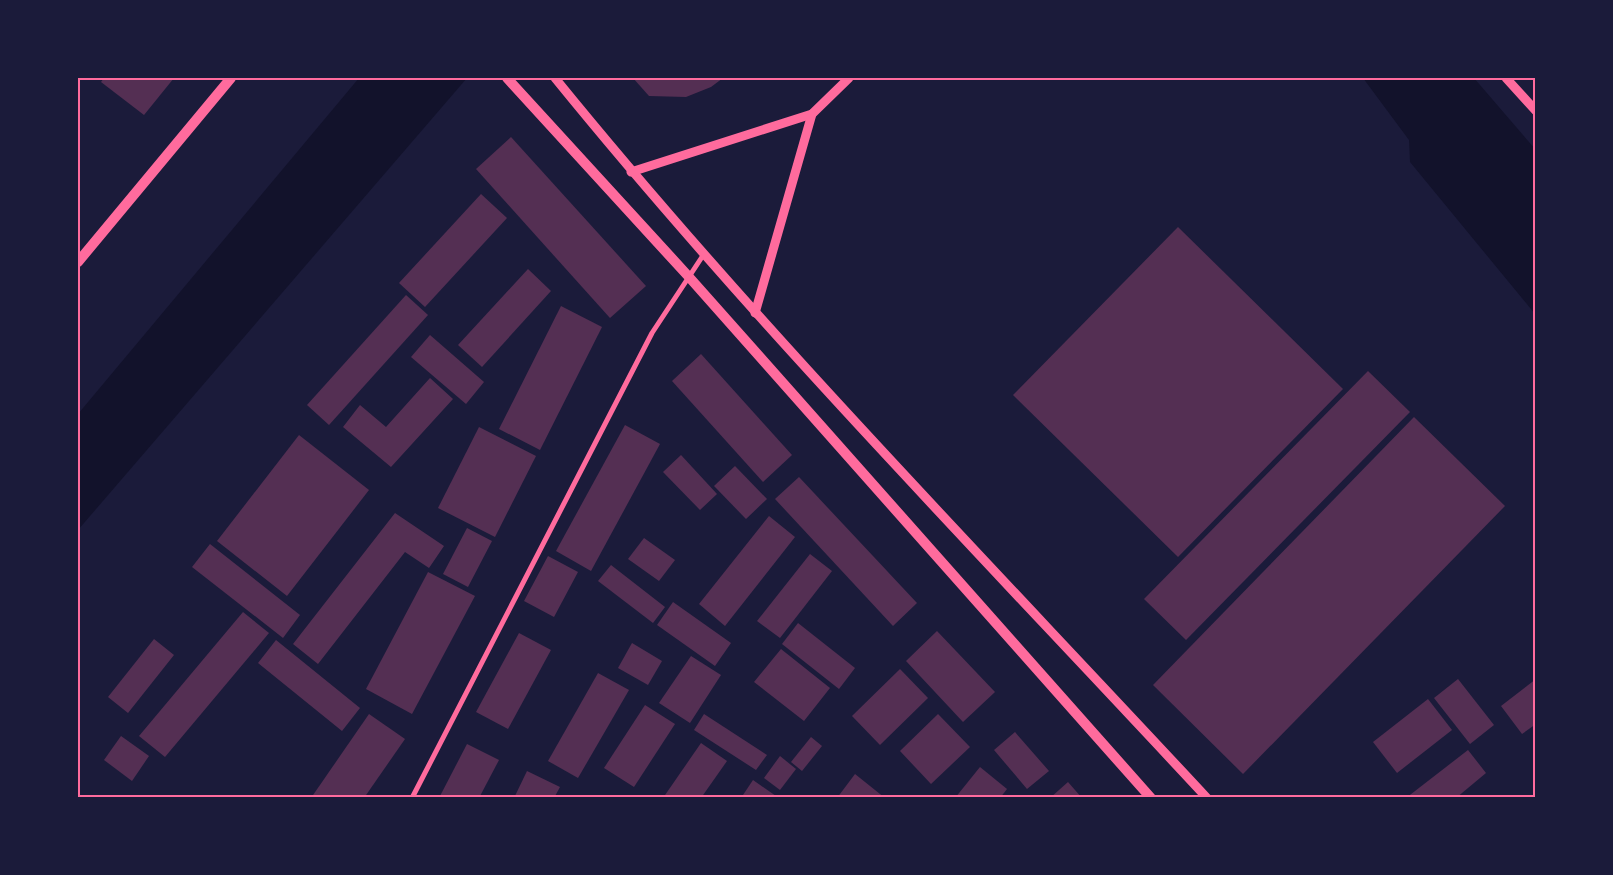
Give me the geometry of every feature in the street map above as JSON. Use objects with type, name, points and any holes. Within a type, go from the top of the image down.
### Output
[{"type":"main road","points":[[78,262],[231,78]]},
{"type":"main road","points":[[507,78],[689,277],[1151,798]]},
{"type":"street","points":[[554,78],[631,172],[755,312],[1208,798]]},
{"type":"street","points":[[631,172],[812,114],[848,78]]},
{"type":"street","points":[[1506,78],[1536,111]]},
{"type":"street","points":[[755,312],[812,114]]},
{"type":"street","points":[[412,798],[652,333],[704,254]]},
{"type":"shaded area","points":[[359,78],[467,78],[78,530],[78,414]]},
{"type":"shaded area","points":[[1363,78],[1474,78],[1535,149],[1535,314],[1410,162],[1409,140]]},
{"type":"building","points":[[104,78],[174,78],[144,115],[101,82]]},
{"type":"building","points":[[633,78],[723,78],[711,87],[686,97],[649,96]]},
{"type":"building","points":[[511,137],[646,286],[610,318],[476,169]]},
{"type":"building","points":[[481,194],[507,218],[425,307],[399,283]]},
{"type":"building","points":[[1178,227],[1343,389],[1178,557],[1013,395]]},
{"type":"building","points":[[528,269],[551,291],[482,367],[458,345]]},
{"type":"building","points":[[406,295],[428,315],[329,425],[307,405]]},
{"type":"building","points":[[561,306],[602,327],[540,450],[499,429]]},
{"type":"building","points":[[430,335],[484,382],[466,404],[411,357]]},
{"type":"building","points":[[701,354],[792,455],[763,482],[672,381]]},
{"type":"building","points":[[1368,371],[1410,412],[1186,640],[1144,599]]},
{"type":"building","points":[[430,378],[453,399],[391,467],[343,427],[360,405],[386,427]]},
{"type":"building","points":[[1414,417],[1505,506],[1243,774],[1153,685]]},
{"type":"building","points":[[625,425],[660,444],[591,571],[556,551]]},
{"type":"building","points":[[479,427],[536,456],[495,537],[438,508]]},
{"type":"building","points":[[299,435],[369,490],[287,596],[217,541]]},
{"type":"building","points":[[681,455],[717,494],[700,510],[663,472]]},
{"type":"building","points":[[735,466],[767,499],[746,519],[714,486]]},
{"type":"building","points":[[799,477],[917,603],[893,626],[775,499]]},
{"type":"building","points":[[395,513],[444,546],[429,568],[405,552],[318,664],[293,644]]},
{"type":"building","points":[[769,516],[795,537],[725,626],[699,604]]},
{"type":"building","points":[[467,528],[492,541],[468,587],[443,574]]},
{"type":"building","points":[[644,538],[675,560],[659,581],[628,559]]},
{"type":"building","points":[[210,544],[300,615],[283,638],[192,567]]},
{"type":"building","points":[[810,554],[832,571],[780,638],[757,621]]},
{"type":"building","points":[[548,556],[578,572],[554,617],[524,601]]},
{"type":"building","points":[[611,565],[665,607],[653,623],[598,581]]},
{"type":"building","points":[[428,572],[475,596],[412,714],[366,689]]},
{"type":"building","points":[[673,602],[731,643],[715,666],[657,625]]},
{"type":"building","points":[[243,612],[269,633],[165,757],[139,736]]},
{"type":"building","points":[[798,623],[855,668],[839,689],[782,644]]},
{"type":"building","points":[[937,631],[995,692],[963,722],[906,661]]},
{"type":"building","points":[[519,633],[551,650],[508,729],[476,712]]},
{"type":"building","points":[[154,639],[174,655],[128,713],[108,697]]},
{"type":"building","points":[[276,640],[360,708],[342,731],[258,663]]},
{"type":"building","points":[[632,643],[662,661],[648,685],[618,668]]},
{"type":"building","points":[[781,649],[830,688],[804,721],[754,682]]},
{"type":"building","points":[[691,656],[721,675],[690,723],[659,703]]},
{"type":"building","points":[[900,669],[928,698],[880,745],[852,716]]},
{"type":"building","points":[[598,673],[629,690],[578,778],[548,761]]},
{"type":"building","points":[[1458,679],[1494,725],[1470,744],[1434,698]]},
{"type":"building","points":[[1536,679],[1536,724],[1522,734],[1501,706]]},
{"type":"building","points":[[1428,699],[1452,730],[1397,773],[1373,742]]},
{"type":"building","points":[[645,705],[675,724],[634,787],[604,768]]},
{"type":"building","points":[[369,714],[405,739],[364,798],[311,798]]},
{"type":"building","points":[[704,714],[767,755],[756,770],[694,730]]},
{"type":"building","points":[[938,714],[970,747],[931,784],[900,751]]},
{"type":"building","points":[[1015,732],[1049,771],[1027,789],[994,750]]},
{"type":"building","points":[[121,736],[149,756],[132,781],[104,760]]},
{"type":"building","points":[[811,737],[822,746],[802,771],[791,762]]},
{"type":"building","points":[[701,743],[727,761],[701,798],[663,798]]},
{"type":"building","points":[[467,744],[499,760],[479,798],[439,798]]},
{"type":"building","points":[[1468,750],[1486,773],[1456,798],[1406,798]]},
{"type":"building","points":[[780,756],[796,769],[780,790],[764,778]]},
{"type":"building","points":[[980,767],[1007,789],[1000,798],[955,798]]},
{"type":"building","points":[[527,771],[560,787],[554,798],[514,798]]},
{"type":"building","points":[[855,774],[885,798],[837,798]]},
{"type":"building","points":[[753,780],[776,796],[775,798],[741,798]]},
{"type":"building","points":[[1068,782],[1082,798],[1050,798]]}]
